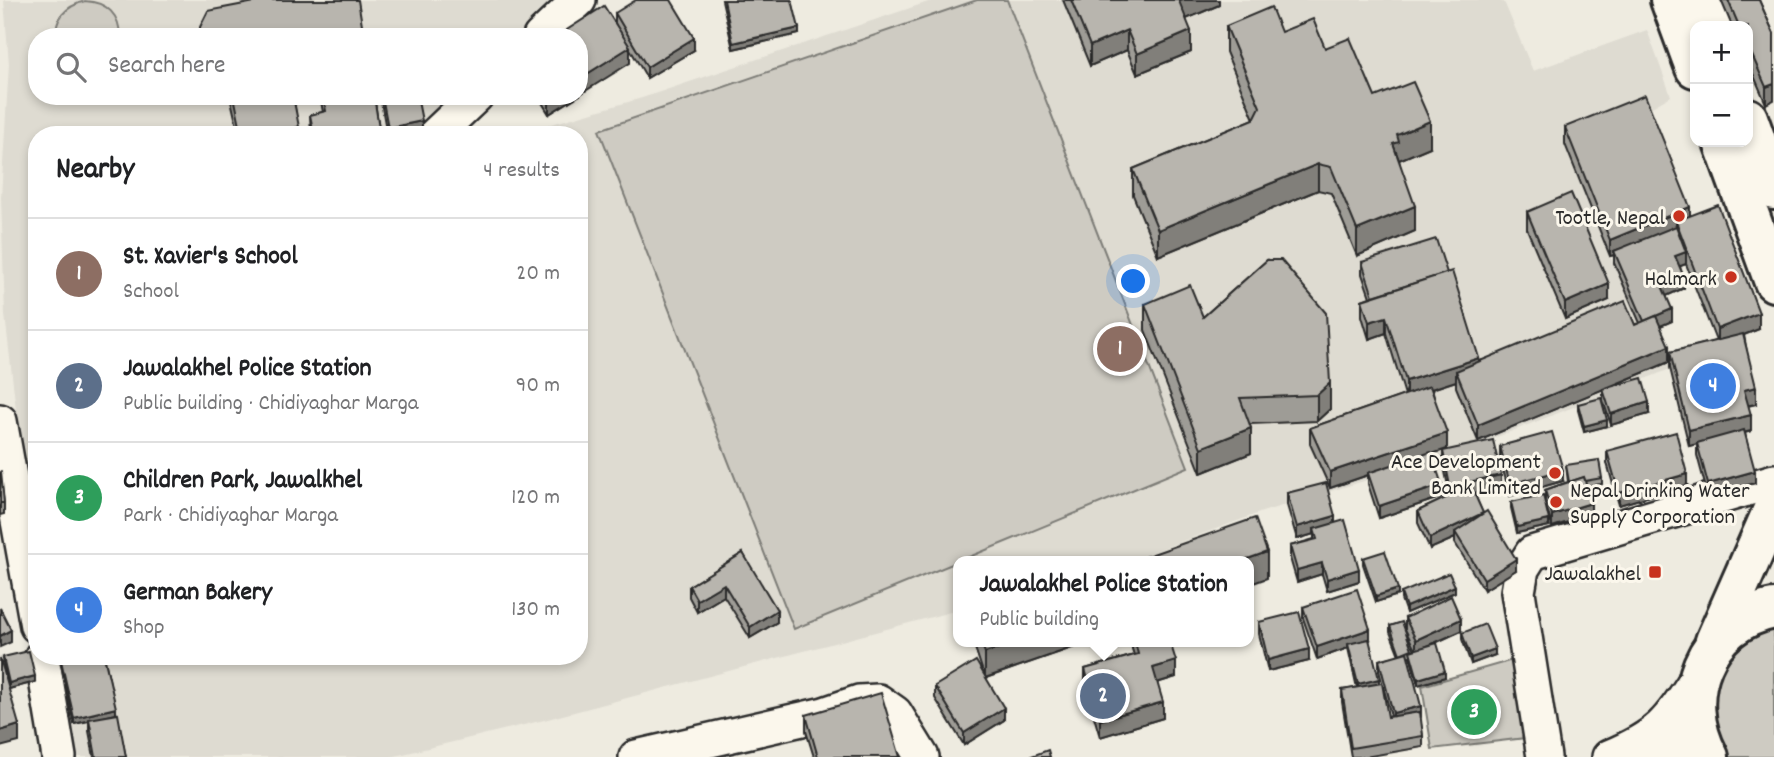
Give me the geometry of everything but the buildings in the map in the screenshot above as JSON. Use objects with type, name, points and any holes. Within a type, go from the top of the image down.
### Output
[{"type":"main road","points":[[1670,0],[1690,54]]},
{"type":"main road","points":[[1702,0],[1710,21]]},
{"type":"main road","points":[[1753,137],[1774,190]]},
{"type":"main road","points":[[1752,147],[1774,282]]},
{"type":"main road","points":[[1707,753],[1693,700],[1705,662],[1774,507]]},
{"type":"main road","points":[[1705,662],[1733,625],[1758,612],[1774,609]]},
{"type":"street","points":[[549,28],[579,0]]},
{"type":"street","points":[[444,126],[467,105]]},
{"type":"street","points":[[0,421],[28,577]]},
{"type":"street","points":[[1544,757],[1518,592],[1522,569],[1532,553],[1774,481]]},
{"type":"street","points":[[1608,757],[1643,742],[1672,718],[1705,662]]},
{"type":"street","points":[[44,665],[60,757]]},
{"type":"street","points":[[636,757],[824,714],[859,702],[878,701],[895,713],[922,757]]},
{"type":"street","points":[[1623,757],[1707,753]]},
{"type":"shaded area","points":[[4,0],[566,0],[536,28],[28,28],[28,105],[451,105],[429,126],[28,126],[28,461],[16,410],[5,315],[1,197],[9,64]]},
{"type":"shaded area","points":[[934,0],[1500,0],[1505,4],[1533,71],[1647,30],[1671,96],[1645,111],[1610,256],[1644,333],[1678,366],[1456,453],[1262,512],[1143,556],[953,556],[953,611],[544,720],[391,757],[65,757],[50,665],[588,665],[588,126],[544,126],[642,98]]},
{"type":"shaded area","points":[[977,0],[1007,0],[1188,467],[972,556],[953,556],[953,564],[794,629],[599,130]]},
{"type":"shaded area","points":[[85,1],[100,4],[115,16],[119,28],[57,28],[63,13]]},
{"type":"shaded area","points":[[1774,625],[1774,757],[1730,757],[1722,749],[1711,726],[1715,673],[1749,634]]},
{"type":"shaded area","points":[[1516,659],[1525,738],[1432,749],[1422,686]]},
{"type":"place","name":"Tootle, Nepal","points":[[1679,216]]},
{"type":"place","name":"Halmark","points":[[1731,277]]},
{"type":"place","name":"St. Xavier's School","points":[[1120,349]]},
{"type":"place","name":"German Bakery","points":[[1713,386]]},
{"type":"place","name":"Ace Development Bank Limited","points":[[1555,473]]},
{"type":"place","name":"Nepal Drinking Water Supply Corporation","points":[[1556,502]]},
{"type":"place","name":"Jawalakhel","points":[[1655,572]]},
{"type":"place","name":"Jawalakhel Police Station","points":[[1103,696]]},
{"type":"place","name":"Children Park, Jawalkhel","points":[[1474,712]]}]
